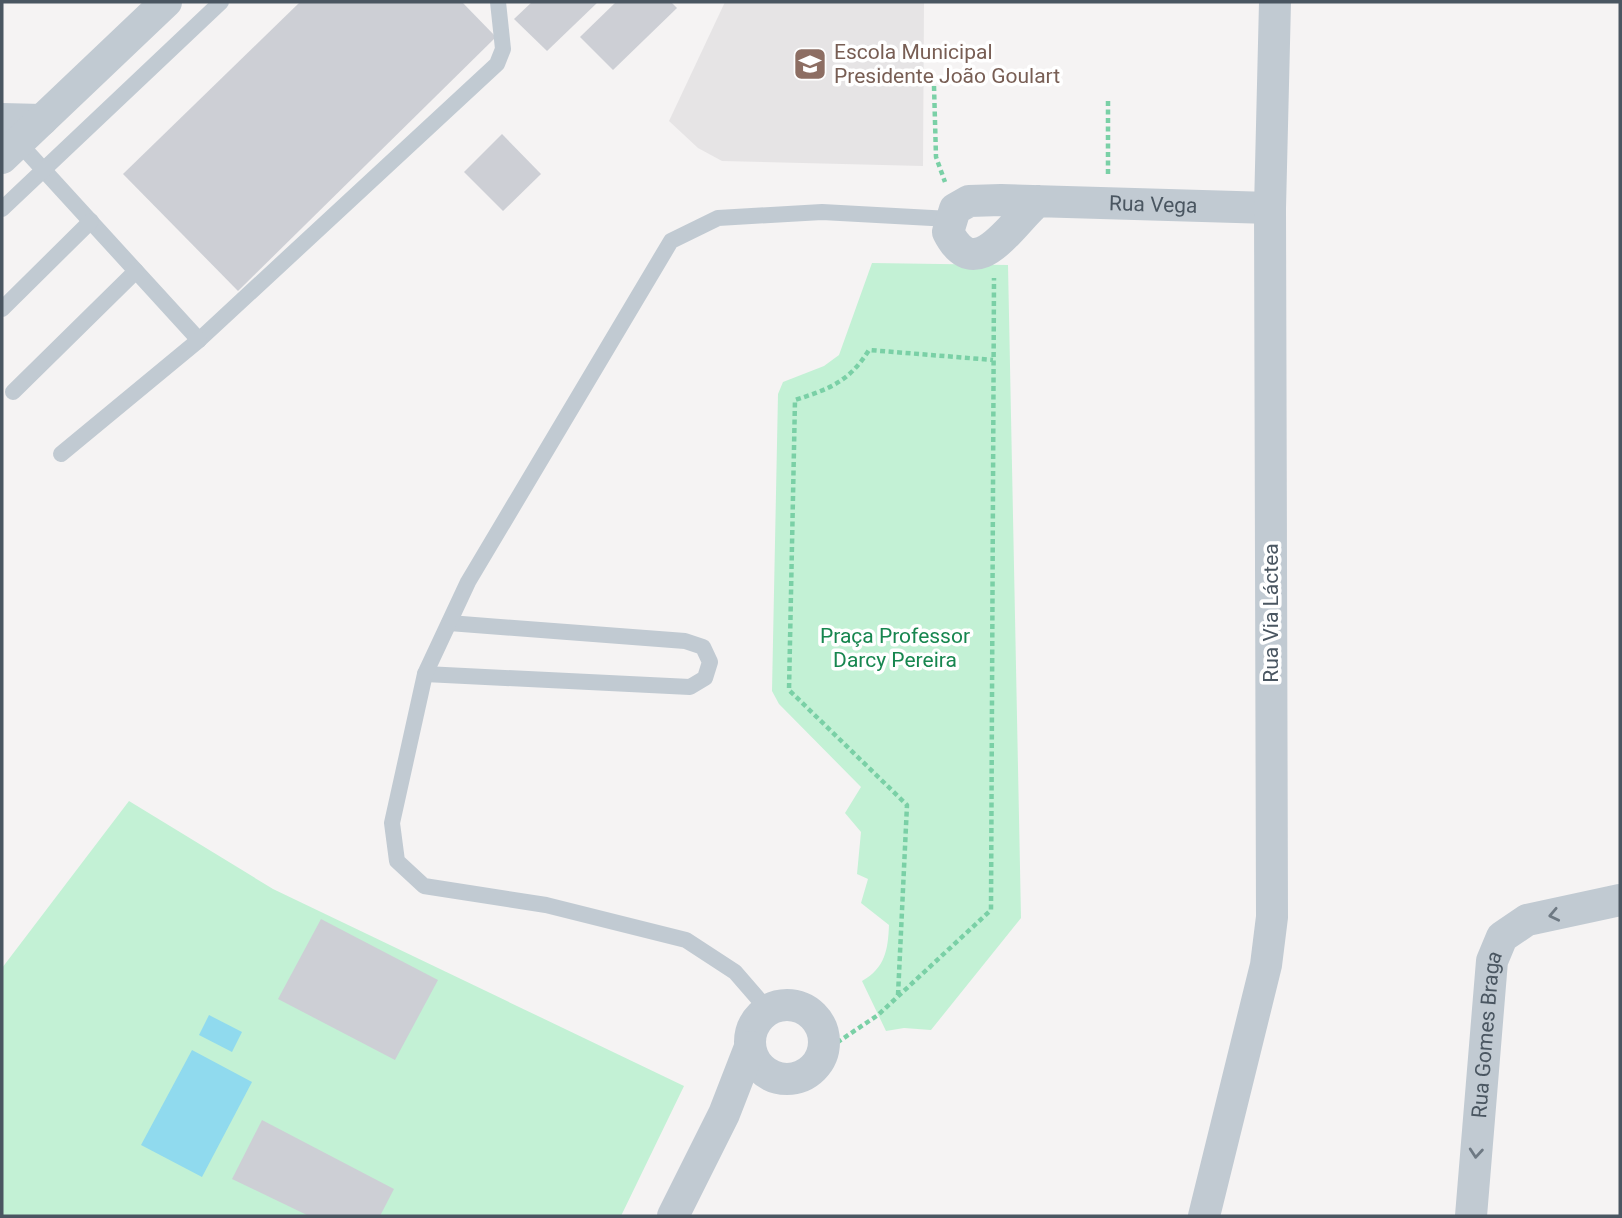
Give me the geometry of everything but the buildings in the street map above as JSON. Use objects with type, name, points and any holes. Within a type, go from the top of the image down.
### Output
[{"type":"street","points":[[7,140],[42,120],[166,2]]},
{"type":"street","name":"Rua Via Láctea","points":[[1204,1216],[1266,965],[1272,917],[1270,208],[1275,2]]},
{"type":"street","name":"Rua Vega","points":[[952,214],[968,201],[1270,208]]},
{"type":"street","points":[[952,214],[948,232],[955,245],[968,254],[984,254],[994,249],[1010,227],[1038,201]]},
{"type":"street","name":"Rua Gomes Braga","points":[[1471,1216],[1492,961],[1502,937],[1527,920],[1620,900]]},
{"type":"street","points":[[673,1216],[724,1114],[750,1047],[751,1032],[757,1020],[768,1010],[782,1005],[796,1006],[809,1013],[819,1024],[824,1037],[823,1052],[817,1065],[806,1074],[792,1079],[777,1078],[765,1072],[754,1061],[750,1047]]},
{"type":"street","points":[[724,1114],[757,1088],[777,1078]]},
{"type":"lane","points":[[2,209],[221,2]]},
{"type":"lane","points":[[61,454],[199,340],[497,64],[503,49],[498,2]]},
{"type":"lane","points":[[7,140],[44,169],[199,340]]},
{"type":"lane","points":[[768,1010],[735,972],[686,940],[547,905],[424,886],[397,861],[392,823],[425,674],[468,582],[671,241],[718,218],[822,212],[952,214]]},
{"type":"lane","points":[[2,309],[90,221]]},
{"type":"lane","points":[[13,392],[136,271]]},
{"type":"lane","points":[[425,674],[690,687],[705,678],[710,662],[703,647],[685,641],[449,623]]},
{"type":"path","points":[[934,86],[936,158],[952,214]]},
{"type":"path","points":[[1107,205],[1108,98]]},
{"type":"path","points":[[823,1052],[878,1015],[991,910],[994,249]]},
{"type":"path","points":[[898,995],[907,805],[789,690],[795,400],[827,389],[856,372],[869,350],[993,360]]},
{"type":"shaded area","name":"Escola Municipal Presidente João Goulart","points":[[725,2],[924,2],[923,166],[722,161],[698,148],[669,121]]},
{"type":"green space","name":"Praça Professor Darcy Pereira","points":[[872,263],[1008,265],[1021,918],[931,1030],[904,1028],[886,1031],[862,981],[876,970],[884,958],[889,925],[861,903],[868,879],[857,874],[861,832],[845,813],[861,787],[779,704],[772,691],[778,394],[783,382],[824,366],[839,355]]},
{"type":"green space","points":[[129,801],[273,889],[684,1086],[621,1216],[2,1216],[2,968]]},
{"type":"water","points":[[209,1015],[242,1032],[232,1052],[199,1035]]},
{"type":"water","points":[[192,1050],[252,1082],[202,1177],[141,1145]]},
{"type":"place","name":"Escola Municipal Presidente João Goulart","points":[[810,64]]}]
